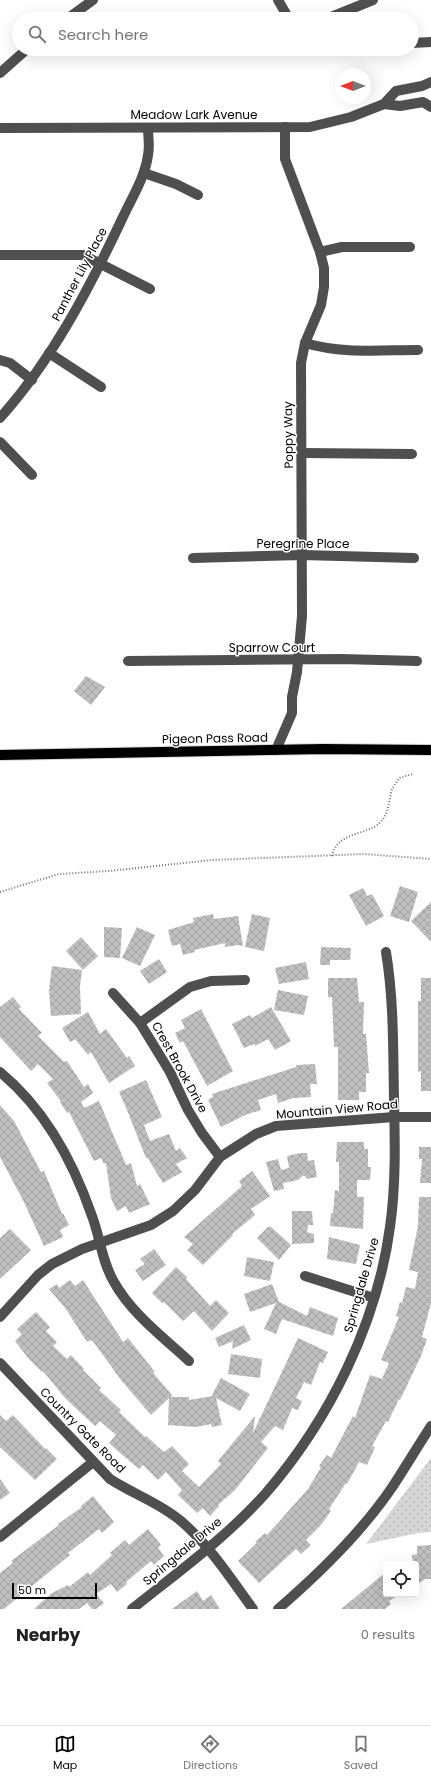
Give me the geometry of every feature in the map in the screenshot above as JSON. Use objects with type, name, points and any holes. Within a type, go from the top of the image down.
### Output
[{"type":"main road","name":"Pigeon Pass Road","points":[[0,755],[276,750],[431,750]]},
{"type":"street","points":[[77,12],[93,0]]},
{"type":"street","points":[[278,0],[285,12]]},
{"type":"street","points":[[343,12],[373,0]]},
{"type":"street","points":[[419,43],[431,42]]},
{"type":"street","points":[[0,73],[19,56]]},
{"type":"street","points":[[384,104],[396,91],[422,86],[431,82]]},
{"type":"street","points":[[384,104],[400,106],[423,102],[431,107]]},
{"type":"street","name":"Meadow Lark Avenue","points":[[0,128],[104,126],[148,128],[310,126],[351,117],[384,104]]},
{"type":"street","name":"Poppy Way","points":[[276,750],[292,713],[292,697],[298,660],[302,616],[301,363],[305,343],[321,305],[324,287],[324,268],[320,252],[286,159],[285,127]]},
{"type":"street","name":"Panther Lily Place","points":[[0,418],[32,380],[49,354],[101,264],[144,173],[149,154],[148,128]]},
{"type":"street","points":[[144,173],[176,184],[198,195]]},
{"type":"street","points":[[320,252],[342,246],[410,247]]},
{"type":"street","points":[[0,255],[74,254],[83,256],[150,289]]},
{"type":"street","points":[[305,343],[324,349],[418,350]]},
{"type":"street","points":[[49,354],[101,387]]},
{"type":"street","points":[[0,360],[10,363],[32,380]]},
{"type":"street","points":[[0,442],[32,475]]},
{"type":"street","points":[[301,453],[412,454]]},
{"type":"street","name":"Peregrine Place","points":[[192,558],[302,555],[414,558]]},
{"type":"street","name":"Sparrow Court","points":[[128,661],[417,661]]},
{"type":"street","name":"Springdale Drive","points":[[132,1609],[208,1549],[265,1494],[290,1463],[313,1431],[329,1404],[346,1370],[374,1298],[390,1228],[394,1190],[391,987],[386,952]]},
{"type":"street","points":[[140,1024],[190,987],[211,981],[245,980]]},
{"type":"street","name":"Crest Brook Drive","points":[[113,993],[140,1024],[170,1072],[188,1110],[202,1133],[220,1157]]},
{"type":"street","points":[[0,1072],[26,1095],[53,1131],[82,1192],[100,1242],[106,1264],[120,1293],[141,1316],[189,1361]]},
{"type":"street","name":"Mountain View Road","points":[[0,1317],[24,1289],[52,1264],[100,1242],[145,1227],[174,1210],[195,1190],[220,1157],[256,1134],[276,1126],[394,1117],[431,1117]]},
{"type":"street","points":[[305,1276],[374,1298]]},
{"type":"street","name":"Country Gate Road","points":[[0,1363],[110,1479],[126,1489],[159,1505],[181,1521],[208,1549],[253,1609]]},
{"type":"street","points":[[278,1609],[314,1579],[359,1529],[393,1487],[431,1426]]},
{"type":"street","points":[[0,1536],[93,1462]]},
{"type":"path","points":[[332,856],[334,848],[344,839],[375,827],[389,808],[393,788],[399,778],[414,774]]},
{"type":"path","points":[[0,892],[59,874],[109,871],[212,860],[364,854],[431,859]]},
{"type":"shaded area","points":[[431,1458],[431,1532],[418,1533],[366,1544]]},
{"type":"building","points":[[86,676],[105,687],[91,705],[74,691]]},
{"type":"building","points":[[400,886],[418,892],[409,922],[390,916]]},
{"type":"building","points":[[363,888],[367,896],[372,894],[384,916],[366,926],[349,895]]},
{"type":"building","points":[[431,902],[431,942],[411,921]]},
{"type":"building","points":[[213,914],[214,919],[238,916],[243,946],[238,945],[225,947],[225,943],[194,950],[195,952],[183,955],[180,944],[172,946],[168,930],[194,922],[193,918]]},
{"type":"building","points":[[252,914],[270,918],[264,951],[245,947]]},
{"type":"building","points":[[104,927],[122,928],[120,958],[104,957]]},
{"type":"building","points":[[137,927],[155,935],[140,966],[122,958]]},
{"type":"building","points":[[81,937],[98,956],[83,970],[66,951]]},
{"type":"building","points":[[321,947],[351,948],[350,960],[330,960],[330,965],[320,965]]},
{"type":"building","points":[[159,959],[167,972],[149,984],[140,971]]},
{"type":"building","points":[[306,962],[309,979],[279,984],[275,968]]},
{"type":"building","points":[[52,966],[82,970],[80,986],[81,1014],[51,1016],[49,990]]},
{"type":"building","points":[[328,978],[357,978],[359,1002],[364,1002],[363,1034],[366,1034],[369,1073],[366,1073],[366,1092],[359,1092],[359,1100],[338,1100],[338,1047],[334,1047],[332,997],[328,997]]},
{"type":"building","points":[[421,978],[431,978],[431,1091],[421,1091],[421,1071],[418,1072],[418,1001],[421,1001]]},
{"type":"building","points":[[278,990],[308,996],[304,1015],[274,1010]]},
{"type":"building","points":[[13,997],[21,1007],[19,1009],[42,1033],[38,1036],[64,1062],[67,1061],[84,1087],[88,1084],[93,1093],[81,1102],[84,1108],[99,1101],[126,1165],[131,1163],[137,1186],[140,1184],[150,1204],[129,1213],[126,1206],[117,1211],[111,1198],[106,1163],[104,1164],[101,1158],[94,1161],[69,1112],[67,1113],[60,1102],[61,1101],[47,1083],[53,1079],[38,1064],[31,1071],[0,1037],[0,1007]]},
{"type":"building","points":[[271,1007],[291,1041],[275,1050],[268,1039],[255,1046],[254,1044],[244,1048],[232,1024],[250,1015],[252,1018]]},
{"type":"building","points":[[201,1009],[233,1071],[207,1086],[183,1041],[180,1043],[175,1033],[185,1028],[181,1020]]},
{"type":"building","points":[[88,1012],[100,1034],[106,1029],[127,1058],[129,1056],[135,1066],[109,1083],[91,1052],[88,1055],[75,1039],[70,1042],[62,1028]]},
{"type":"building","points":[[315,1064],[317,1084],[310,1084],[311,1097],[293,1098],[278,1103],[276,1094],[258,1100],[261,1110],[245,1115],[221,1127],[208,1100],[213,1097],[212,1094],[296,1067],[296,1065]]},
{"type":"building","points":[[146,1080],[162,1117],[144,1125],[150,1141],[169,1134],[176,1151],[180,1148],[187,1158],[176,1164],[182,1172],[163,1183],[147,1157],[146,1158],[119,1092]]},
{"type":"building","points":[[0,1105],[14,1121],[41,1172],[44,1171],[62,1214],[63,1213],[69,1225],[60,1230],[63,1237],[44,1246],[23,1200],[0,1157]]},
{"type":"building","points":[[337,1142],[364,1142],[364,1149],[368,1149],[368,1167],[371,1167],[370,1180],[357,1180],[357,1197],[364,1197],[363,1229],[330,1226],[335,1190],[339,1191],[339,1162],[336,1162]]},
{"type":"building","points":[[419,1147],[431,1147],[431,1183],[420,1183],[422,1159],[419,1159]]},
{"type":"building","points":[[307,1153],[308,1161],[314,1160],[317,1177],[307,1179],[304,1175],[298,1180],[283,1183],[284,1189],[274,1191],[266,1162],[278,1159],[281,1170],[289,1168],[287,1156]]},
{"type":"building","points":[[252,1171],[270,1196],[251,1209],[255,1215],[232,1234],[233,1235],[203,1265],[187,1250],[193,1244],[184,1237],[242,1186],[239,1181]]},
{"type":"building","points":[[419,1197],[431,1197],[431,1303],[422,1337],[427,1339],[421,1356],[400,1400],[399,1399],[388,1422],[386,1421],[372,1446],[375,1447],[367,1465],[359,1462],[347,1484],[346,1483],[329,1509],[331,1511],[321,1525],[306,1540],[311,1545],[301,1554],[296,1549],[259,1583],[238,1561],[265,1533],[267,1535],[308,1489],[321,1467],[319,1466],[327,1455],[331,1458],[353,1416],[355,1418],[370,1375],[382,1379],[389,1363],[381,1360],[399,1317],[396,1316],[400,1302],[402,1303],[406,1287],[415,1289],[418,1272],[409,1270],[418,1226]]},
{"type":"building","points":[[292,1211],[312,1211],[313,1225],[308,1225],[307,1232],[314,1234],[314,1243],[292,1244]]},
{"type":"building","points":[[268,1227],[271,1227],[291,1245],[279,1260],[257,1238]]},
{"type":"building","points":[[10,1229],[31,1250],[0,1279],[0,1238]]},
{"type":"building","points":[[329,1237],[360,1245],[356,1264],[327,1259]]},
{"type":"building","points":[[154,1249],[166,1265],[143,1281],[135,1270],[145,1264],[140,1259]]},
{"type":"building","points":[[247,1257],[274,1262],[270,1281],[244,1276]]},
{"type":"building","points":[[176,1267],[187,1277],[186,1279],[210,1306],[216,1300],[229,1313],[212,1331],[194,1311],[183,1321],[164,1302],[162,1303],[152,1293]]},
{"type":"building","points":[[70,1280],[75,1286],[83,1280],[123,1342],[128,1338],[155,1372],[153,1373],[172,1395],[171,1397],[189,1397],[189,1400],[213,1396],[212,1395],[221,1378],[250,1394],[240,1411],[216,1398],[222,1425],[212,1427],[211,1424],[196,1427],[168,1425],[169,1398],[151,1415],[121,1380],[92,1340],[87,1342],[66,1309],[49,1289],[57,1284],[59,1288]]},
{"type":"building","points":[[272,1284],[279,1302],[307,1316],[310,1307],[338,1318],[333,1336],[282,1319],[276,1334],[264,1329],[276,1303],[250,1312],[244,1294]]},
{"type":"building","points":[[36,1312],[50,1327],[46,1331],[57,1342],[53,1346],[67,1359],[71,1355],[84,1369],[83,1370],[101,1388],[99,1390],[121,1410],[119,1412],[145,1437],[146,1436],[164,1452],[172,1446],[189,1464],[182,1471],[199,1487],[221,1464],[218,1461],[255,1416],[253,1433],[298,1338],[328,1352],[323,1363],[320,1362],[311,1385],[304,1382],[296,1398],[302,1401],[298,1410],[292,1408],[283,1430],[275,1426],[261,1442],[268,1448],[235,1490],[218,1505],[219,1506],[210,1516],[203,1508],[197,1513],[178,1495],[182,1490],[166,1472],[158,1480],[143,1465],[139,1469],[119,1452],[109,1443],[116,1435],[100,1421],[95,1426],[65,1398],[43,1371],[42,1372],[28,1358],[15,1341],[22,1334],[17,1329]]},
{"type":"building","points":[[244,1325],[251,1340],[232,1349],[233,1341],[219,1347],[215,1338]]},
{"type":"building","points":[[231,1354],[262,1359],[260,1378],[228,1374]]},
{"type":"building","points":[[0,1415],[6,1421],[13,1415],[45,1449],[46,1448],[57,1459],[35,1480],[0,1447]]},
{"type":"building","points":[[0,1479],[10,1493],[0,1500]]},
{"type":"building","points":[[93,1496],[114,1522],[102,1533],[99,1529],[68,1553],[70,1555],[4,1609],[0,1609],[0,1573],[13,1563],[11,1561],[82,1507],[81,1506]]},
{"type":"building","points":[[148,1529],[161,1545],[158,1548],[164,1556],[154,1565],[151,1561],[126,1582],[127,1584],[117,1592],[111,1584],[96,1594],[104,1603],[96,1609],[92,1609],[87,1603],[79,1609],[34,1609],[52,1593],[68,1585],[69,1587],[88,1572],[90,1575],[112,1555],[110,1553],[125,1540],[129,1545]]},
{"type":"building","points":[[431,1545],[431,1579],[425,1579],[419,1583],[419,1561],[413,1561],[412,1555],[417,1554],[417,1546]]},
{"type":"building","points":[[383,1574],[383,1597],[396,1597],[389,1601],[391,1604],[385,1609],[341,1609]]},
{"type":"building","points":[[197,1591],[203,1601],[211,1595],[220,1609],[172,1609]]}]
